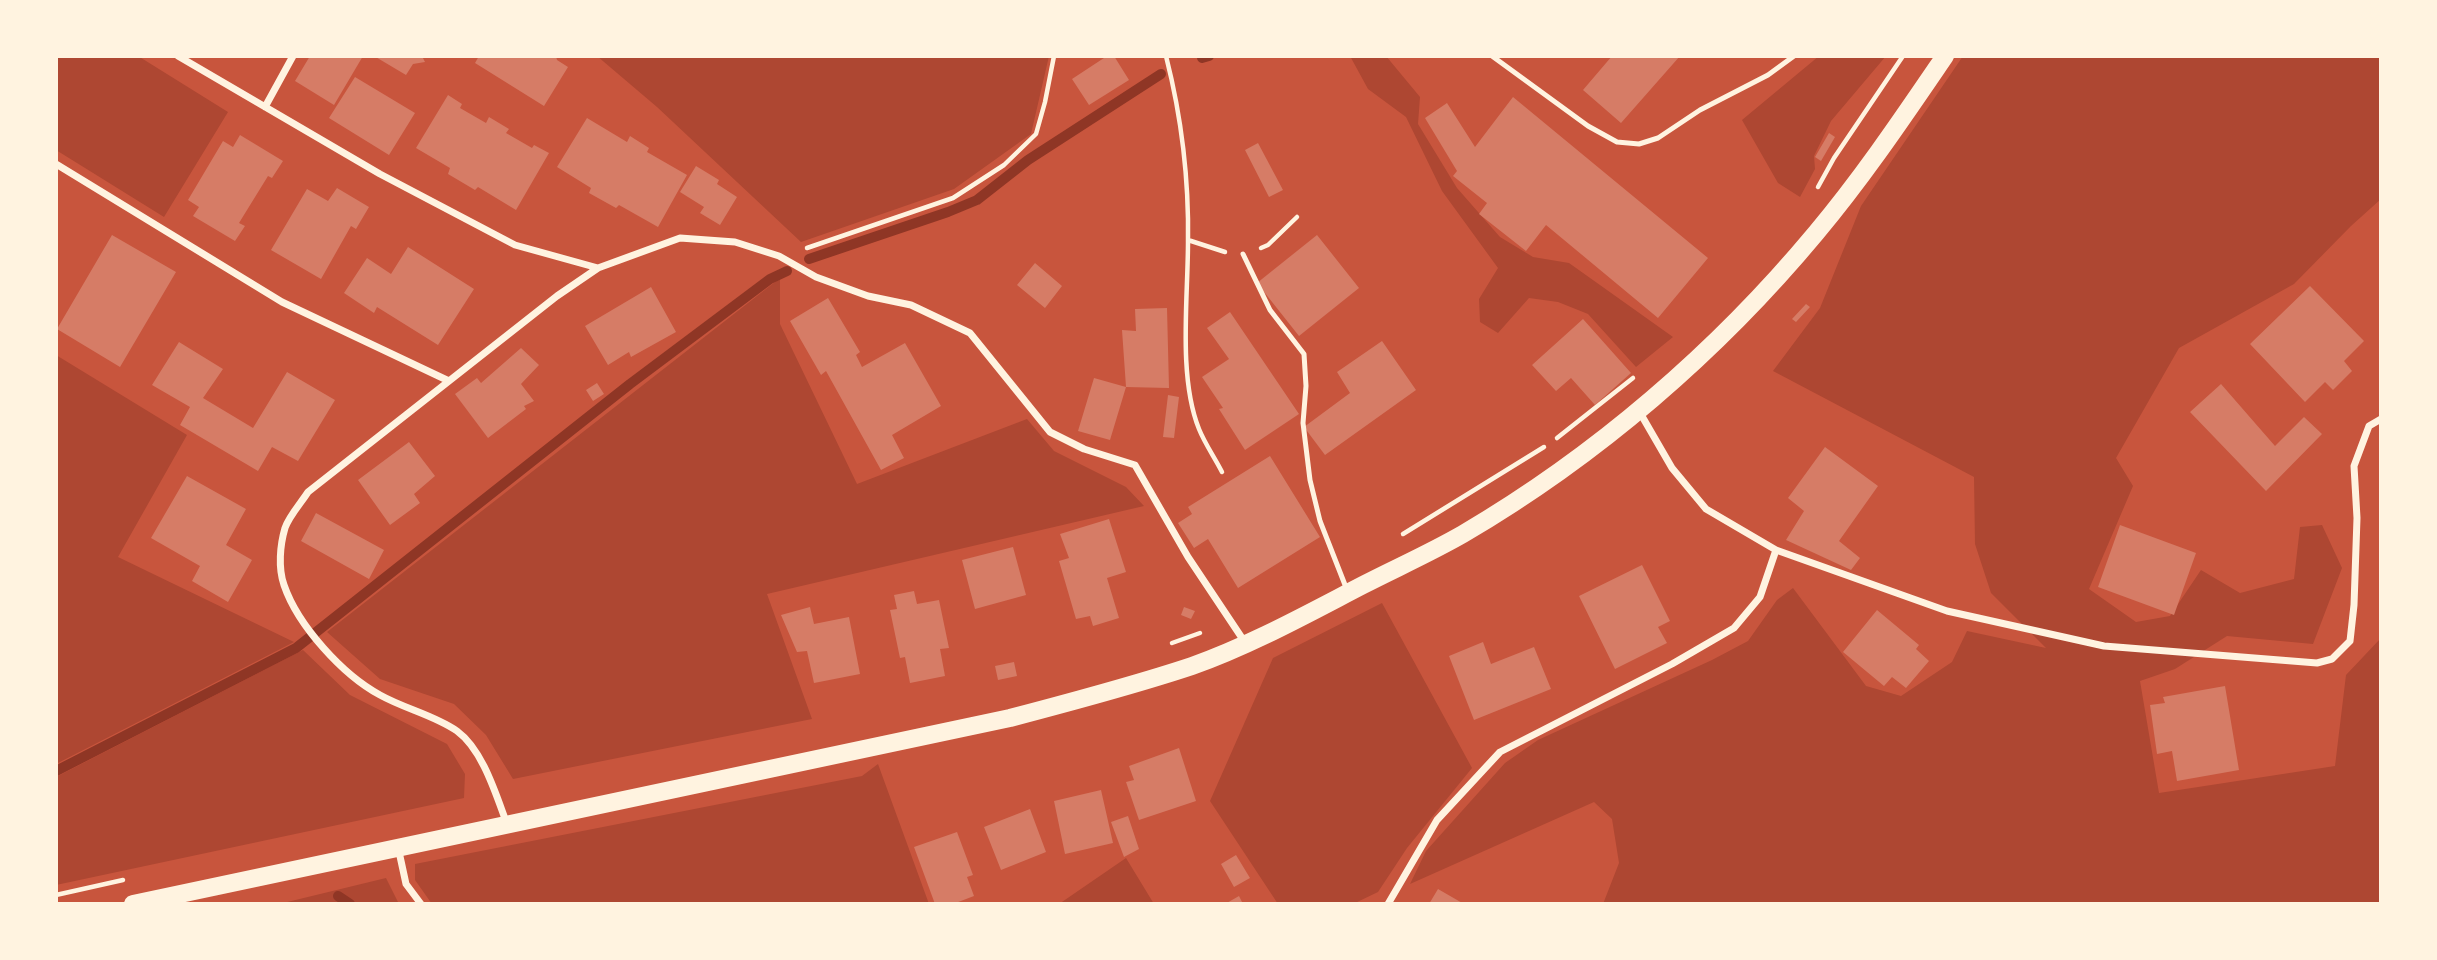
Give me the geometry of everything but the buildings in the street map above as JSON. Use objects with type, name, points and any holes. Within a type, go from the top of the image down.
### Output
[{"type":"main road","points":[[133,904],[399,853],[507,824],[1010,718],[1143,681],[1247,644],[1461,535],[1537,486],[1639,410],[1714,343],[1817,232],[1945,56]]},
{"type":"street","points":[[178,56],[380,174],[515,245],[598,268]]},
{"type":"street","points":[[265,107],[293,56]]},
{"type":"street","points":[[56,164],[282,302],[449,381]]},
{"type":"street","points":[[507,824],[484,764],[459,732],[380,695],[348,672],[323,648],[303,622],[283,585],[280,559],[286,526],[308,492],[558,296],[598,268],[680,238],[736,242],[779,256],[816,277],[868,296],[911,304],[970,333],[1050,432],[1084,449],[1135,465],[1188,557],[1247,644]]},
{"type":"street","points":[[1639,410],[1672,468],[1706,509],[1776,550],[1947,611],[2104,646],[2317,663],[2332,659],[2350,641],[2356,568],[2354,466],[2369,426],[2381,419]]},
{"type":"street","points":[[1388,904],[1437,820],[1500,752],[1672,664],[1734,628],[1760,597],[1776,550]]},
{"type":"street","points":[[399,853],[407,884],[421,904]]},
{"type":"lane","points":[[1492,56],[1588,126],[1617,142],[1640,144],[1658,138],[1700,110],[1768,75],[1794,56]]},
{"type":"lane","points":[[1243,254],[1270,310],[1304,354],[1306,386],[1303,423],[1310,480],[1320,521],[1349,592]]},
{"type":"path","points":[[779,256],[953,198],[1004,165],[1036,134],[1054,56]]},
{"type":"path","points":[[1166,56],[1174,87],[1184,166],[1188,240],[1185,324],[1190,396],[1199,429],[1222,472]]},
{"type":"path","points":[[1817,189],[1833,158],[1903,56]]},
{"type":"path","points":[[1398,537],[1547,446],[1634,377]]},
{"type":"path","points":[[1166,645],[1231,621]]},
{"type":"path","points":[[56,895],[135,877]]},
{"type":"shaded area","points":[[56,56],[138,56],[228,112],[164,217],[56,150]]},
{"type":"shaded area","points":[[597,56],[1049,56],[1031,134],[954,189],[801,242],[657,107]]},
{"type":"shaded area","points":[[1350,56],[1386,56],[1420,97],[1418,124],[1457,188],[1500,237],[1533,257],[1569,263],[1673,337],[1636,367],[1588,314],[1558,302],[1529,298],[1498,333],[1480,322],[1479,299],[1498,268],[1442,191],[1406,117],[1368,89]]},
{"type":"shaded area","points":[[1819,56],[1886,56],[1831,121],[1814,156],[1815,169],[1800,197],[1778,183],[1742,120]]},
{"type":"shaded area","points":[[1963,56],[2381,56],[2381,199],[2294,284],[2179,348],[2116,458],[2133,486],[2089,589],[2136,622],[2170,616],[2201,570],[2240,593],[2294,579],[2300,527],[2322,525],[2342,568],[2313,644],[2227,636],[2175,669],[2140,681],[2159,793],[2335,766],[2346,675],[2381,638],[2381,904],[1603,904],[1619,863],[1612,819],[1594,802],[1410,884],[1426,851],[1505,763],[1538,740],[1748,641],[1777,600],[1793,588],[1866,686],[1901,696],[1952,662],[1967,631],[2046,648],[1991,593],[1975,544],[1974,477],[1773,371],[1820,308],[1861,206]]},
{"type":"shaded area","points":[[780,278],[780,324],[857,484],[1027,419],[1054,451],[1126,487],[1144,506],[767,594],[812,719],[513,779],[486,735],[454,704],[380,679],[327,632]]},
{"type":"shaded area","points":[[56,355],[187,435],[118,557],[294,642],[56,764]]},
{"type":"shaded area","points":[[1382,603],[1472,768],[1407,848],[1378,892],[1353,904],[1278,904],[1210,801],[1273,658]]},
{"type":"shaded area","points":[[303,650],[350,695],[447,744],[465,774],[464,798],[56,885],[56,777]]},
{"type":"shaded area","points":[[878,764],[929,904],[432,904],[415,880],[415,864],[862,776]]},
{"type":"shaded area","points":[[1126,858],[1154,904],[1059,904]]},
{"type":"shaded area","points":[[386,878],[399,904],[279,904]]},
{"type":"waterway","points":[[1202,58],[1209,56]]},
{"type":"waterway","points":[[809,259],[977,200],[1028,160],[1161,74]]},
{"type":"waterway","points":[[56,771],[296,648],[630,384],[770,279],[787,271]]},
{"type":"waterway","points":[[338,896],[350,904]]}]
